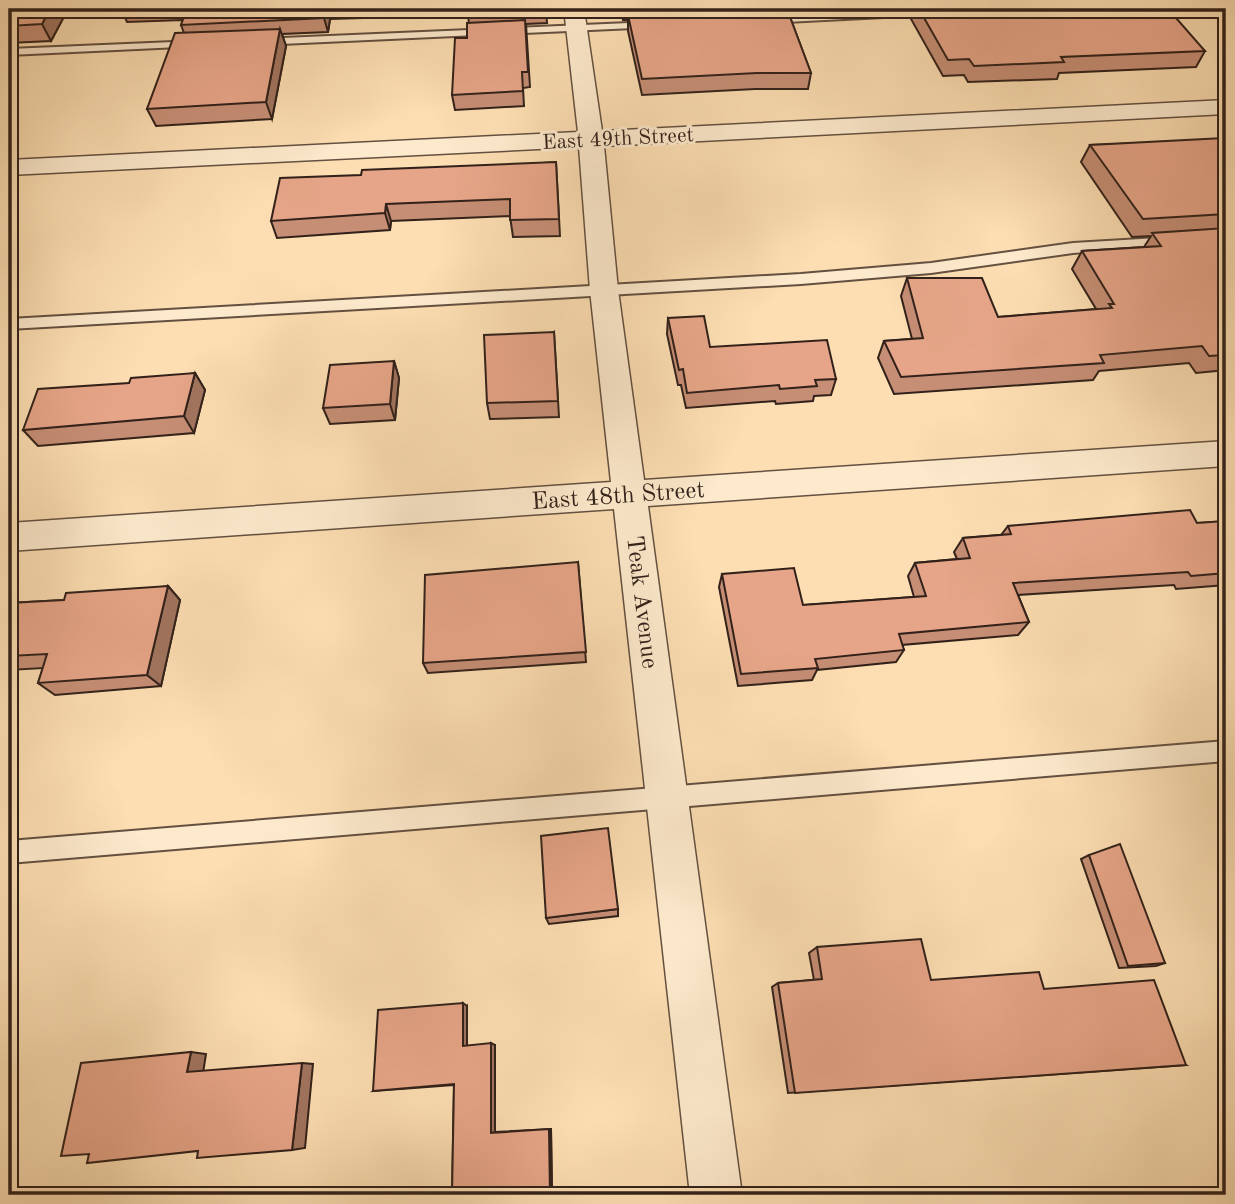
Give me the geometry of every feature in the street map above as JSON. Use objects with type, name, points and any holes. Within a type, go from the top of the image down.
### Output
[{"type":"street","name":"Teak Avenue","points":[[575,18],[591,140],[604,290],[716,1195]]},
{"type":"street","name":"East 49th Street","points":[[9,169],[1226,107]]},
{"type":"street","name":"East 48th Street","points":[[9,537],[1226,453]]},
{"type":"lane","points":[[758,20],[954,11]]},
{"type":"lane","points":[[244,42],[575,18],[660,24]]},
{"type":"lane","points":[[9,52],[216,43]]},
{"type":"lane","points":[[9,324],[801,279],[931,268],[1073,248],[1226,238]]},
{"type":"lane","points":[[9,852],[1226,751]]},
{"type":"building","points":[[9,9],[50,9],[42,24],[9,26]]},
{"type":"building","points":[[187,9],[326,9],[324,18],[181,25]]},
{"type":"building","points":[[787,9],[811,73],[642,79],[628,15]]},
{"type":"building","points":[[919,9],[1161,9],[1170,11],[1205,51],[1061,57],[1064,62],[974,66],[969,59],[948,60]]},
{"type":"building","points":[[525,20],[528,72],[522,72],[523,91],[452,95],[455,38],[467,38],[467,23]]},
{"type":"building","points":[[280,29],[266,102],[147,109],[175,33]]},
{"type":"building","points":[[1224,138],[1226,214],[1143,219],[1090,145]]},
{"type":"building","points":[[556,162],[559,219],[510,220],[510,199],[386,204],[385,213],[271,221],[280,178],[361,175],[362,170]]},
{"type":"building","points":[[1226,228],[1226,355],[1209,356],[1202,346],[1100,355],[1104,363],[901,377],[884,341],[923,338],[907,278],[982,278],[998,317],[1112,308],[1109,304],[1114,304],[1082,251],[1161,246],[1152,233]]},
{"type":"building","points":[[704,316],[710,347],[827,340],[836,379],[815,380],[817,386],[780,389],[779,385],[687,393],[683,369],[679,370],[668,318]]},
{"type":"building","points":[[554,332],[558,401],[487,403],[484,335]]},
{"type":"building","points":[[394,361],[390,404],[323,408],[330,365]]},
{"type":"building","points":[[195,373],[184,416],[23,430],[38,389],[129,383],[131,378]]},
{"type":"building","points":[[1190,510],[1197,523],[1226,521],[1226,573],[1191,576],[1188,572],[1013,583],[1029,622],[899,634],[904,650],[815,659],[818,668],[741,674],[722,574],[794,568],[803,605],[926,596],[915,563],[970,558],[963,538],[1011,534],[1008,526]]},
{"type":"building","points":[[578,562],[586,652],[423,663],[425,575]]},
{"type":"building","points":[[168,586],[147,675],[38,683],[47,654],[9,656],[9,603],[64,600],[66,593]]},
{"type":"building","points":[[608,828],[618,909],[546,918],[541,836]]},
{"type":"building","points":[[1120,844],[1165,963],[1128,966],[1089,855]]},
{"type":"building","points":[[921,939],[931,980],[1039,972],[1044,989],[1154,980],[1186,1065],[795,1093],[778,983],[822,979],[817,947]]},
{"type":"building","points":[[463,1003],[463,1046],[491,1043],[491,1133],[549,1129],[550,1195],[452,1195],[454,1084],[373,1091],[378,1010]]},
{"type":"building","points":[[191,1052],[187,1072],[302,1063],[292,1150],[197,1158],[198,1151],[87,1163],[89,1154],[61,1156],[81,1063]]}]
